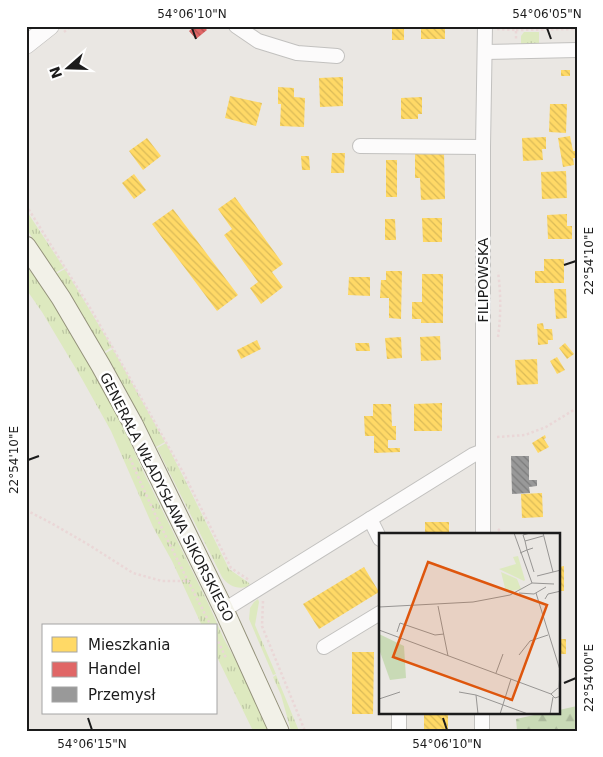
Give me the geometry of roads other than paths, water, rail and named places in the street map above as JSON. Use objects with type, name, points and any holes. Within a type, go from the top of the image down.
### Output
[{"type":"main road","name":"GENERAŁA WŁADYSŁAWA SIKORSKIEGO","points":[[26,246],[61,298],[133,424],[224,610],[280,731]]},
{"type":"street","points":[[27,45],[50,26]]},
{"type":"street","points":[[236,26],[258,41],[297,53],[336,56]]},
{"type":"street","name":"FILIPOWSKA","points":[[484,533],[483,147],[485,26]]},
{"type":"street","points":[[485,52],[577,50]]},
{"type":"street","points":[[360,146],[483,147]]},
{"type":"street","points":[[224,610],[473,454],[483,445]]},
{"type":"street","points":[[370,518],[379,537]]},
{"type":"street","points":[[324,647],[379,614]]},
{"type":"street","points":[[399,714],[399,731]]},
{"type":"street","points":[[482,714],[482,731]]}]
